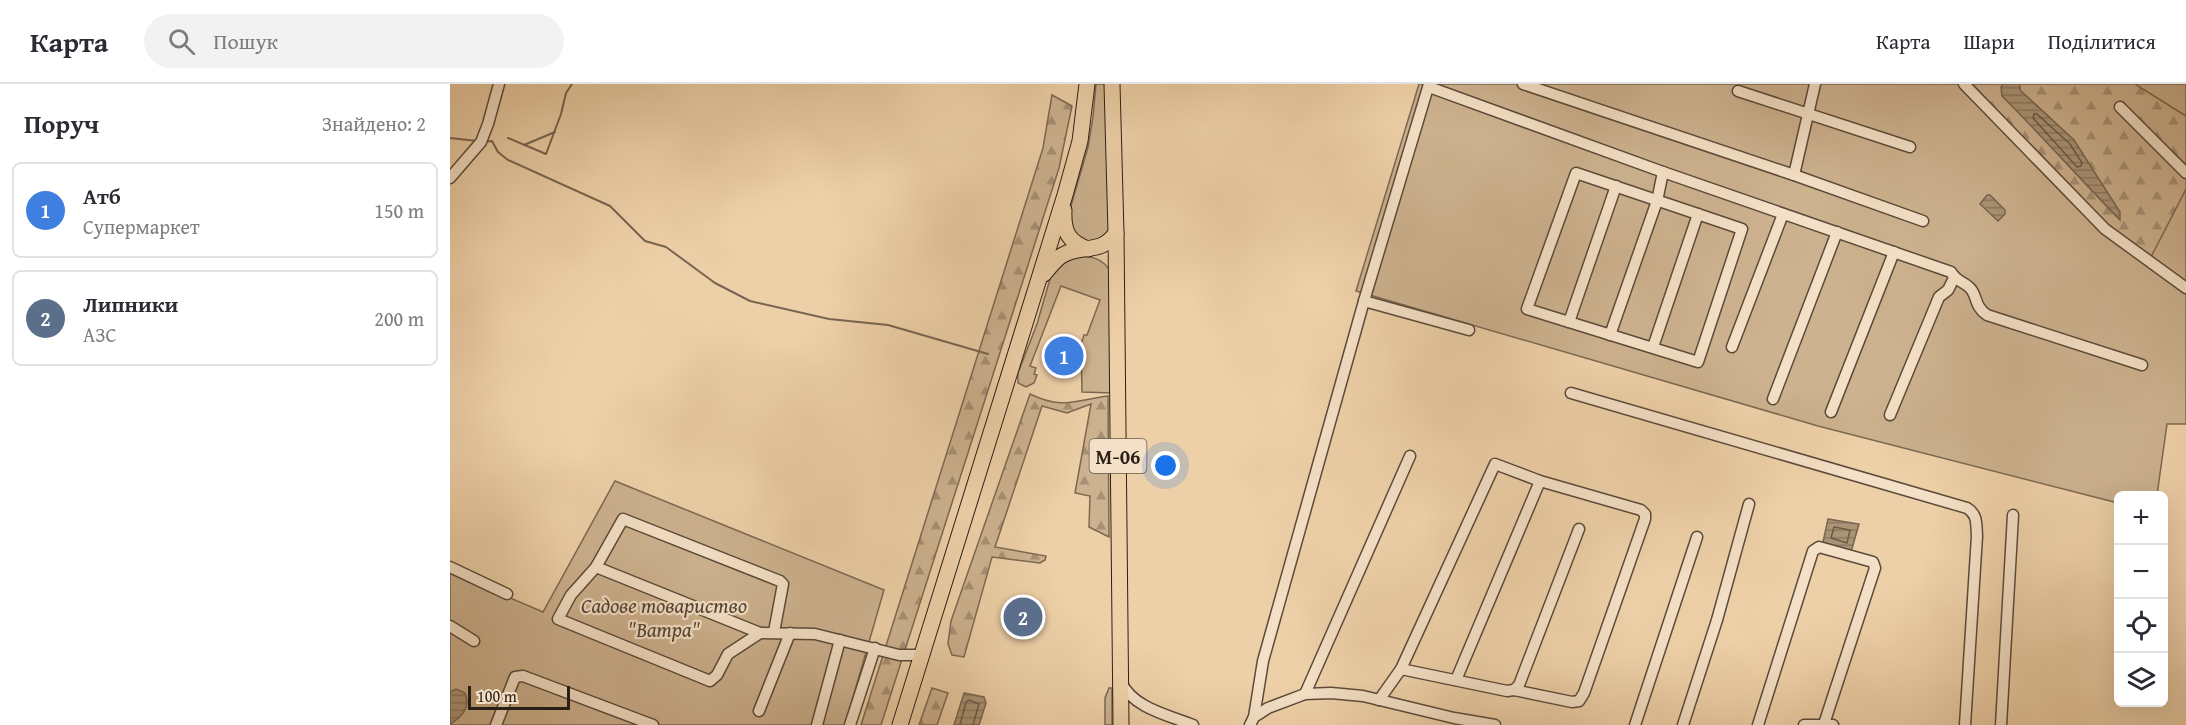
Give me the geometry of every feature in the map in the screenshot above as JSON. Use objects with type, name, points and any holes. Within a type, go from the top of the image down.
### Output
[{"type":"highway","points":[[900,725],[1065,195],[1080,141],[1087,84]]},
{"type":"highway","name":"М-06","points":[[1112,84],[1116,232],[1120,720]]},
{"type":"highway","points":[[1065,195],[1065,230],[1074,242],[1089,249]]},
{"type":"highway","points":[[1039,280],[1061,256],[1074,251],[1103,246],[1116,232]]},
{"type":"street","points":[[450,178],[481,142],[499,84]]},
{"type":"street","points":[[1523,84],[1923,221]]},
{"type":"street","points":[[1794,175],[1815,84]]},
{"type":"street","points":[[1964,84],[2105,229],[2186,288]]},
{"type":"street","points":[[1252,721],[1263,661],[1364,301],[1429,85],[1663,172],[1951,272],[1954,278],[1970,287],[1978,309],[1987,315],[2142,365]]},
{"type":"street","points":[[1738,91],[1911,147]]},
{"type":"street","points":[[2120,107],[2186,173]]},
{"type":"street","points":[[1610,335],[1657,201],[1663,172]]},
{"type":"street","points":[[1576,173],[1616,186],[1742,229],[1698,362],[1527,309],[1576,173]]},
{"type":"street","points":[[1569,322],[1616,186]]},
{"type":"street","points":[[1732,347],[1784,213]]},
{"type":"street","points":[[1653,347],[1698,214]]},
{"type":"street","points":[[1773,399],[1837,232]]},
{"type":"street","points":[[1831,412],[1894,252]]},
{"type":"street","points":[[1890,415],[1939,297],[1948,290],[1954,278]]},
{"type":"street","points":[[1364,301],[1468,330]]},
{"type":"street","points":[[1570,393],[1967,508],[1974,512],[1977,536],[1965,725]]},
{"type":"street","points":[[1305,694],[1410,456]]},
{"type":"street","points":[[1379,700],[1401,669],[1495,464],[1539,481],[1641,510],[1645,514],[1584,693],[1579,701],[1572,702],[1514,690],[1507,691],[1401,669]]},
{"type":"street","points":[[1456,680],[1539,481]]},
{"type":"street","points":[[1683,725],[1717,620],[1749,504]]},
{"type":"street","points":[[2001,725],[2013,515]]},
{"type":"street","points":[[760,633],[728,654],[717,675],[710,681],[558,619],[571,595],[596,567],[623,519],[780,581],[783,584],[774,632]]},
{"type":"street","points":[[1514,690],[1519,685],[1579,529]]},
{"type":"street","points":[[1635,725],[1697,537]]},
{"type":"street","points":[[1758,725],[1813,551],[1819,547],[1872,562],[1875,568],[1824,724]]},
{"type":"street","points":[[450,567],[507,594]]},
{"type":"street","points":[[596,567],[760,633],[815,634],[899,656],[922,656]]},
{"type":"street","points":[[450,626],[474,640]]},
{"type":"street","points":[[759,711],[790,633]]},
{"type":"street","points":[[817,725],[840,640]]},
{"type":"street","points":[[850,725],[875,648]]},
{"type":"street","points":[[496,725],[515,677],[523,676],[652,725]]},
{"type":"street","points":[[1120,680],[1126,692],[1136,701],[1193,725]]},
{"type":"street","points":[[1252,721],[1268,708],[1305,694],[1346,693],[1453,721],[1495,725]]},
{"type":"street","points":[[1120,720],[1136,701]]},
{"type":"street","points":[[1804,725],[1833,725]]},
{"type":"green space","points":[[1096,84],[1106,84],[1110,227],[1103,239],[1083,243],[1066,223],[1088,147]]},
{"type":"green space","points":[[1419,84],[2186,84],[2186,424],[2167,424],[2158,491],[2114,491],[2114,502],[1818,426],[1356,291]]},
{"type":"green space","points":[[1972,84],[2135,84],[2186,116],[2186,189],[2151,257],[2103,222]]},
{"type":"green space","points":[[1052,95],[1072,106],[1059,168],[881,725],[861,725],[1043,148]]},
{"type":"green space","points":[[1074,255],[1099,260],[1110,271],[1113,393],[1082,392],[1081,344],[1084,335],[1087,335],[1100,300],[1061,286],[1030,366],[1036,368],[1034,374],[1037,375],[1034,383],[1026,387],[1018,383],[1018,373],[1037,324],[1052,272]]},
{"type":"green space","points":[[1030,394],[1060,403],[1108,396],[1109,537],[1089,527],[1090,496],[1075,493],[1091,404],[1067,413],[1042,406],[995,547],[1046,556],[1045,560],[1040,563],[992,557],[964,657],[952,655],[948,644],[951,621]]},
{"type":"green space","name":"Садове товариство \"Ватра\"","points":[[615,481],[884,590],[845,725],[450,725],[450,572],[543,612]]},
{"type":"green space","points":[[932,688],[948,693],[937,725],[919,725]]},
{"type":"green space","points":[[1109,688],[1112,688],[1112,725],[1105,725],[1105,698]]},
{"type":"water","points":[[2003,84],[2020,84],[2020,90],[2074,140],[2120,212],[2120,220],[2002,96]]},
{"type":"water","points":[[1987,195],[1990,195],[2005,210],[2005,214],[1998,221],[1980,204]]},
{"type":"water","points":[[1828,519],[1859,524],[1851,552],[1823,542]]},
{"type":"water","points":[[456,689],[465,693],[467,703],[462,715],[450,724],[450,692]]},
{"type":"water","points":[[964,693],[984,697],[986,703],[979,725],[954,725]]},
{"type":"waterway","points":[[508,138],[546,154],[566,93],[572,84]]},
{"type":"waterway","points":[[524,145],[555,132]]},
{"type":"waterway","points":[[450,138],[477,141]]},
{"type":"waterway","points":[[484,142],[492,141],[498,152],[508,160],[610,206],[645,241],[666,247],[715,283],[750,301],[829,319],[888,325],[988,354]]},
{"type":"place","name":"Атб","points":[[1064,356]]},
{"type":"place","name":"Липники","points":[[1023,617]]}]
